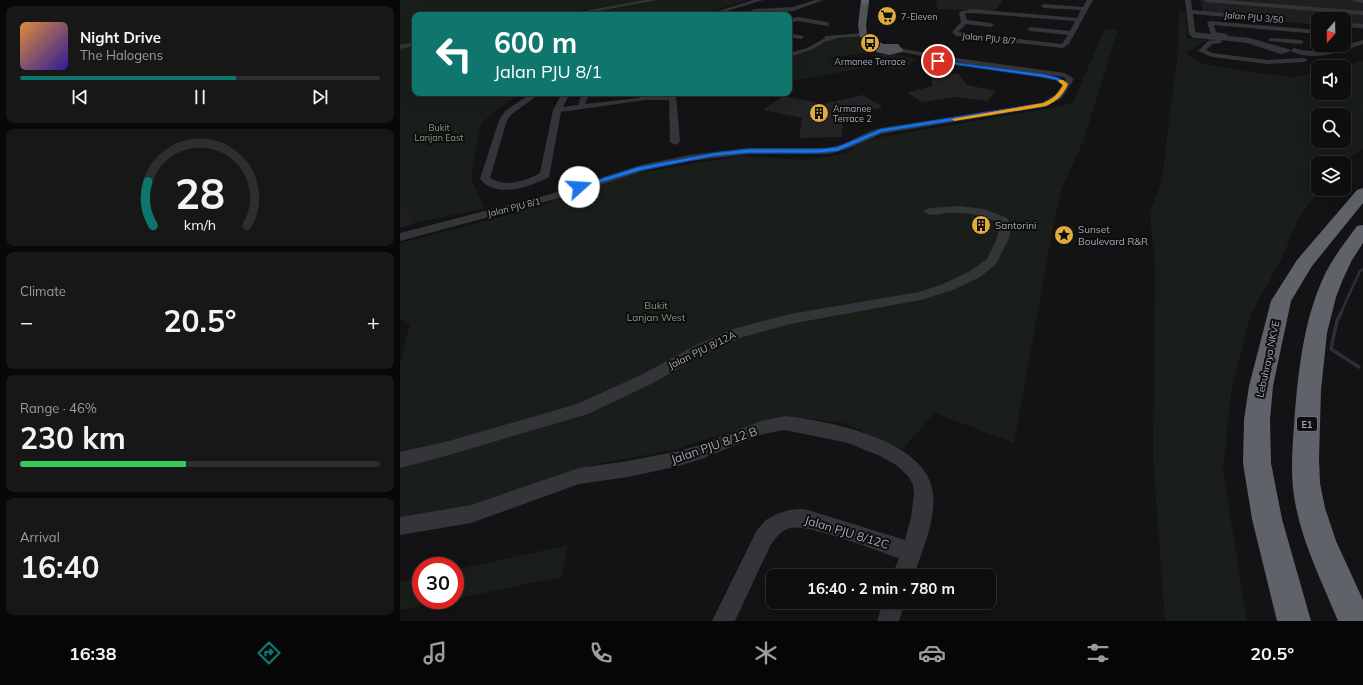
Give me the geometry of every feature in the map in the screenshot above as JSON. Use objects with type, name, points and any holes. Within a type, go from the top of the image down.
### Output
[{"type":"highway","name":"Lebuhraya NKVE","points":[[1294,621],[1267,519],[1257,464],[1257,420],[1260,386],[1280,301],[1304,264],[1363,193]]},
{"type":"highway","name":"E1","points":[[1354,621],[1317,530],[1307,491],[1305,465],[1312,364],[1320,320],[1333,279],[1350,246],[1363,230]]},
{"type":"main road","points":[[866,0],[870,27],[877,38],[890,49]]},
{"type":"main road","points":[[863,35],[862,26],[868,14]]},
{"type":"main road","name":"Jalan PJU 8/1","points":[[863,35],[890,49]]},
{"type":"street","points":[[585,12],[655,0]]},
{"type":"street","points":[[718,12],[760,0]]},
{"type":"street","points":[[752,12],[794,9],[820,0]]},
{"type":"street","name":"Jalan PJU 8/7","points":[[1079,20],[972,11],[962,12],[964,22],[955,32],[956,34],[1060,46],[1066,45],[1090,0]]},
{"type":"street","points":[[1188,0],[1197,20]]},
{"type":"street","points":[[1194,0],[1193,12],[1198,34],[1263,43]]},
{"type":"street","points":[[1206,0],[1363,13]]},
{"type":"street","points":[[1356,0],[1363,1]]},
{"type":"street","points":[[1044,6],[1085,9]]},
{"type":"street","name":"Jalan PJU 3/50","points":[[1193,12],[1234,16]]},
{"type":"street","points":[[792,20],[798,19],[827,24]]},
{"type":"street","points":[[964,22],[991,25]]},
{"type":"street","points":[[1301,42],[1214,34],[1210,23],[1213,22],[1311,31]]},
{"type":"street","points":[[1351,25],[1363,26]]},
{"type":"street","points":[[1030,29],[1072,33]]},
{"type":"street","points":[[792,35],[801,37]]},
{"type":"street","points":[[792,54],[809,49],[823,41],[836,37],[863,35]]},
{"type":"street","points":[[1253,38],[1263,43],[1306,57]]},
{"type":"street","points":[[1263,43],[1213,41],[1209,42],[1201,51],[1212,55],[1266,62],[1306,57],[1363,42]]},
{"type":"street","points":[[400,47],[412,45]]},
{"type":"street","name":"Jalan PJU 8/1","points":[[400,237],[527,205],[604,179],[658,164],[714,154],[748,151],[829,151],[847,146],[881,130],[1044,105],[1059,96],[1066,84],[1070,81],[1069,77],[931,60],[890,49]]},
{"type":"street","points":[[533,96],[509,112],[503,120],[485,179],[488,182],[503,186],[513,186],[528,183],[545,175],[557,110],[564,96]]},
{"type":"street","points":[[582,104],[585,96]]},
{"type":"street","points":[[600,105],[604,96]]},
{"type":"street","points":[[557,110],[639,100],[642,96]]},
{"type":"street","points":[[644,96],[649,99],[673,97],[675,142]]},
{"type":"street","name":"Jalan PJU 8/12A","points":[[400,460],[449,448],[582,409],[647,379],[694,352],[738,332],[790,319],[921,296],[948,287],[975,274],[992,261],[1003,238],[1005,224],[997,217],[980,211],[960,209],[929,211]]},
{"type":"street","name":"Jalan PJU 8/12 B","points":[[400,526],[470,514],[582,475],[645,466],[698,453],[729,440],[782,423],[809,426],[850,435],[884,449],[901,458],[916,472],[922,482],[925,496],[905,569]]},
{"type":"street","name":"Jalan PJU 8/12C","points":[[723,621],[764,537],[769,530],[784,520],[797,517],[808,519],[910,552]]},
{"type":"street","points":[[888,621],[892,609]]},
{"type":"shaded area","points":[[936,0],[1003,0],[995,11],[937,9]]},
{"type":"shaded area","points":[[1200,0],[1363,0],[1363,29],[1351,28],[1351,12],[1311,12],[1311,24],[1203,14]]},
{"type":"shaded area","points":[[406,204],[416,223],[400,228],[400,206]]},
{"type":"green space","points":[[400,0],[651,0],[590,11],[587,9],[577,12],[412,12],[412,44],[400,46]]},
{"type":"green space","points":[[659,0],[748,0],[710,12],[595,12]]},
{"type":"green space","points":[[1179,12],[1185,13],[1187,32],[1186,38],[1207,40],[1186,53],[1200,63],[1249,72],[1292,77],[1311,74],[1311,100],[1351,100],[1351,65],[1363,61],[1363,149],[1351,157],[1311,156],[1311,196],[1316,196],[1299,217],[1283,256],[1251,314],[1232,387],[1223,470],[1247,621],[1165,621],[1153,460],[1155,268],[1150,213],[1161,183],[1175,70],[1177,65]]},
{"type":"green space","name":"Bukit Lanjan West","points":[[1105,29],[1118,30],[1083,142],[1062,188],[1053,228],[1014,443],[934,413],[903,449],[843,423],[782,416],[673,450],[589,466],[472,505],[400,518],[400,362],[410,324],[400,318],[400,243],[504,216],[547,203],[620,176],[740,156],[809,160],[846,153],[869,139],[1056,107],[1073,102]]},
{"type":"green space","points":[[857,36],[866,44],[877,47],[874,49],[878,51],[828,58],[839,64],[876,59],[871,55],[891,53],[916,59],[904,68],[900,69],[881,65],[792,80],[792,55],[811,50],[830,40]]},
{"type":"green space","name":"Bukit Lanjan East","points":[[412,47],[412,96],[515,96],[481,123],[471,179],[485,208],[416,223],[406,205],[400,206],[400,49]]},
{"type":"green space","points":[[568,545],[561,577],[464,597],[464,568]]},
{"type":"green space","points":[[412,579],[412,608],[400,610],[400,582]]},
{"type":"building","points":[[932,74],[958,74],[967,85],[996,91],[988,101],[954,97],[923,102],[907,93],[932,86]]},
{"type":"building","name":"Armanee Terrace 2","points":[[863,95],[883,107],[843,117],[842,137],[799,138],[802,118],[763,110],[783,96],[823,104]]},
{"type":"waterway","points":[[1341,312],[1360,271],[1363,269]]},
{"type":"waterway","points":[[1342,311],[1337,321],[1331,349],[1359,367]]},
{"type":"slow traffic","points":[[954,119],[1050,103],[1062,92],[1066,84],[1061,81]]},
{"type":"place","name":"7-Eleven","points":[[887,16]]},
{"type":"place","name":"Armanee Terrace","points":[[870,43]]},
{"type":"place","name":"Armanee Terrace 2","points":[[819,113]]},
{"type":"place","name":"Santorini","points":[[981,225]]},
{"type":"place","name":"Sunset Boulevard R&R","points":[[1064,235]]},
{"type":"route","points":[[579,187],[641,168],[714,154],[770,150],[829,151],[847,146],[881,130],[1044,105],[1055,100],[1062,92],[1066,84],[1058,79],[1042,76],[938,61]]}]
